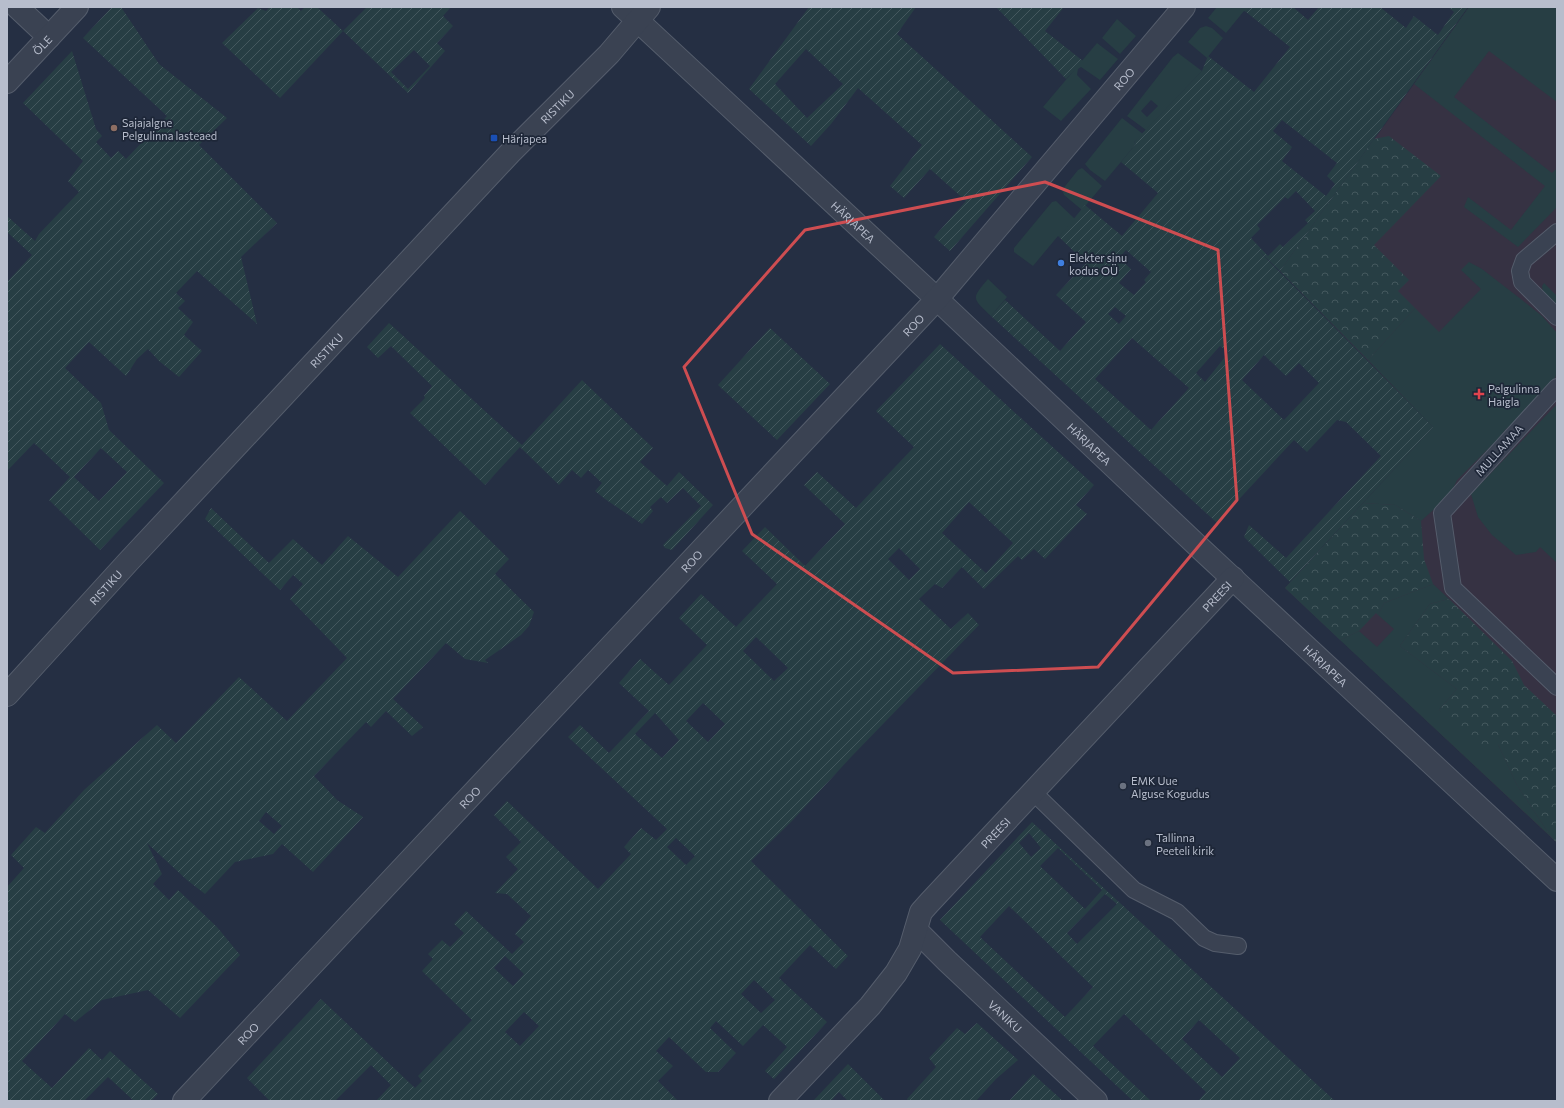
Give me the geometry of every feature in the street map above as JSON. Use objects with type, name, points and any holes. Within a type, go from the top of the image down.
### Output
[{"type":"street","points":[[17,7],[50,37]]},
{"type":"street","name":"ÕLE","points":[[7,82],[77,7]]},
{"type":"street","name":"ROO","points":[[184,1101],[937,299],[1184,7]]},
{"type":"street","name":"HÄRJAPEA","points":[[636,12],[1233,578],[1557,880]]},
{"type":"street","name":"RISTIKU","points":[[7,696],[128,562],[505,158],[609,54],[636,12]]},
{"type":"street","name":"PREESI","points":[[780,1101],[870,1006],[888,983],[904,960],[916,930],[921,912],[1233,578]]},
{"type":"street","name":"VANIKU","points":[[916,930],[1096,1101]]},
{"type":"lane","points":[[1557,232],[1524,260],[1520,271],[1522,282],[1557,317]]},
{"type":"lane","name":"MULLAMAA","points":[[1557,387],[1442,513],[1453,588],[1557,687]]},
{"type":"lane","points":[[1033,792],[1134,890],[1177,912],[1204,938],[1215,942],[1238,946]]},
{"type":"highlighted area","points":[[1045,182],[1218,250],[1237,500],[1098,667],[953,673],[752,534],[684,367],[805,230]]},
{"type":"shaded area","name":"Pelgulinna Haigla","points":[[1469,7],[1557,7],[1557,843],[1285,588],[1433,427],[1280,271]]},
{"type":"green space","points":[[112,7],[121,7],[159,64],[227,118],[199,145],[277,223],[241,257],[257,324],[197,271],[176,293],[185,301],[178,308],[193,322],[184,335],[202,351],[179,377],[159,361],[148,349],[137,359],[126,376],[89,342],[65,368],[101,403],[109,430],[164,483],[100,550],[49,500],[70,477],[34,443],[7,471],[7,282],[32,255],[7,232],[7,216],[35,241],[39,234],[79,192],[68,181],[83,161],[23,103],[72,51],[96,129],[102,136],[96,142],[111,158],[118,151],[126,159],[167,116],[83,38]],"holes":[[[101,448],[127,472],[99,501],[74,477]]]},
{"type":"green space","points":[[270,7],[297,7],[301,11],[305,7],[317,7],[343,31],[280,98],[222,43],[258,8],[266,11]]},
{"type":"green space","points":[[367,7],[451,7],[443,16],[453,26],[437,43],[445,51],[408,93],[343,31]],"holes":[[[414,50],[430,66],[408,89],[391,72]]]},
{"type":"green space","points":[[809,7],[916,7],[897,34],[1032,157],[950,251],[934,237],[966,201],[930,169],[904,198],[890,186],[922,145],[858,88],[831,124],[811,146],[749,89]],"holes":[[[806,49],[843,84],[807,118],[775,84]]]},
{"type":"green space","points":[[996,7],[1064,7],[1045,31],[1083,61],[1066,79]]},
{"type":"green space","points":[[1217,7],[1250,7],[1246,12],[1244,11],[1226,33],[1208,18]]},
{"type":"green space","points":[[1250,7],[1293,7],[1308,20],[1319,7],[1380,7],[1406,28],[1414,16],[1438,35],[1454,12],[1448,7],[1468,7],[1280,271],[1257,249],[1433,427],[1290,582],[1244,537],[1249,525],[1286,558],[1381,456],[1346,422],[1337,420],[1307,452],[1294,440],[1217,523],[991,316],[1005,300],[1060,351],[1086,322],[1056,295],[1086,263],[1059,237],[1085,205],[1122,236],[1158,193],[1121,162],[1136,144],[1134,142],[1202,71],[1208,56],[1254,92],[1290,47],[1246,12]],"holes":[[[1282,120],[1337,163],[1327,176],[1335,184],[1326,196],[1282,161],[1292,147],[1273,131]],[[1296,191],[1315,211],[1305,220],[1308,223],[1283,247],[1280,244],[1268,256],[1251,238],[1260,229],[1257,225],[1285,197],[1288,199]],[[1126,250],[1151,272],[1144,280],[1146,282],[1134,295],[1119,283],[1131,269],[1119,258]],[[1115,307],[1126,316],[1119,324],[1108,314]],[[1132,338],[1189,388],[1151,430],[1095,379]],[[1220,346],[1229,352],[1205,382],[1196,373]],[[1264,355],[1286,376],[1299,363],[1319,383],[1284,420],[1242,380]]]},
{"type":"green space","points":[[1469,7],[1557,7],[1557,102],[1489,51],[1454,97],[1552,173],[1557,168],[1557,207],[1518,247],[1464,207],[1468,197],[1511,230],[1545,186],[1414,84]]},
{"type":"green space","points":[[1117,19],[1136,36],[1120,54],[1102,38]]},
{"type":"green space","points":[[1206,26],[1212,28],[1223,38],[1207,58],[1188,42],[1200,28]]},
{"type":"green space","points":[[1097,43],[1118,59],[1100,80],[1081,67],[1078,69],[1077,75],[1091,89],[1061,121],[1043,107]]},
{"type":"green space","points":[[1178,53],[1202,71],[1146,130],[1127,116],[1173,57]],"holes":[[[1151,100],[1158,106],[1147,117],[1141,111]]]},
{"type":"green space","points":[[1122,118],[1143,134],[1134,142],[1136,144],[1105,181],[1090,170],[1085,164]]},
{"type":"green space","points":[[1389,136],[1441,176],[1374,245],[1409,280],[1398,291],[1415,308],[1368,360],[1280,271],[1374,139]]},
{"type":"green space","points":[[1082,168],[1102,186],[1082,210],[1064,195],[1062,190],[1078,170]]},
{"type":"green space","points":[[1056,201],[1075,219],[1059,237],[1058,236],[1033,266],[1014,252],[1014,248],[1052,202]]},
{"type":"green space","points":[[1469,262],[1482,269],[1542,316],[1557,333],[1557,373],[1554,380],[1520,418],[1506,429],[1457,480],[1450,495],[1421,521],[1395,505],[1363,503],[1433,427],[1368,360],[1415,308],[1439,332],[1481,289],[1461,270]]},
{"type":"green space","points":[[988,279],[1007,297],[991,316],[977,302],[976,298],[976,295]]},
{"type":"green space","points":[[1544,283],[1557,296],[1557,306],[1543,293],[1542,286]]},
{"type":"green space","points":[[389,323],[522,445],[582,380],[653,448],[640,462],[667,486],[679,472],[713,505],[672,550],[665,548],[663,545],[701,506],[683,488],[667,503],[661,497],[650,507],[653,511],[642,524],[595,491],[602,483],[588,470],[581,478],[572,470],[559,485],[520,447],[485,485],[410,413],[425,398],[424,396],[432,386],[391,346],[378,358],[367,347]]},
{"type":"green space","points":[[770,328],[830,384],[777,440],[718,385]]},
{"type":"green space","points":[[940,344],[1094,485],[1076,505],[1087,514],[1045,559],[1034,549],[1022,560],[1018,556],[984,589],[962,567],[942,588],[935,584],[919,599],[951,629],[968,613],[979,625],[852,756],[791,822],[751,861],[848,956],[836,969],[810,945],[779,978],[827,1022],[774,1079],[765,1071],[787,1047],[763,1025],[743,1046],[716,1021],[710,1028],[736,1053],[718,1072],[706,1072],[669,1037],[656,1051],[673,1066],[658,1081],[678,1101],[376,1101],[391,1085],[371,1065],[335,1101],[270,1101],[247,1078],[321,999],[415,1088],[422,1081],[418,1076],[472,1020],[422,971],[433,959],[428,954],[442,940],[450,947],[464,933],[454,924],[466,911],[512,954],[524,942],[515,934],[531,916],[507,894],[495,893],[518,869],[506,857],[521,842],[494,815],[507,801],[598,889],[631,854],[624,847],[641,828],[656,840],[667,829],[568,737],[580,725],[609,753],[649,711],[619,683],[640,659],[669,685],[707,645],[679,618],[701,594],[736,627],[777,584],[742,551],[765,527],[805,566],[845,524],[804,485],[817,472],[856,508],[914,447],[876,411]],"holes":[[[969,502],[1013,543],[986,573],[942,533]],[[899,548],[920,569],[909,580],[888,559]],[[756,637],[788,668],[774,681],[743,651]],[[703,703],[725,724],[708,742],[686,721]],[[655,713],[679,740],[662,758],[635,734]],[[676,838],[695,856],[686,865],[667,847]],[[505,956],[524,974],[513,986],[494,968]],[[754,980],[775,1000],[761,1013],[741,994]],[[524,1012],[539,1026],[520,1046],[505,1032]]]},
{"type":"green space","points":[[1557,404],[1557,563],[1540,547],[1536,552],[1516,555],[1492,535],[1478,517],[1471,494]]},
{"type":"green space","points":[[1363,503],[1395,505],[1421,521],[1424,559],[1433,584],[1384,603],[1378,615],[1376,613],[1359,631],[1340,640],[1285,588]]},
{"type":"green space","points":[[211,508],[269,563],[293,539],[322,565],[348,536],[398,577],[460,511],[509,559],[495,574],[534,612],[529,626],[521,635],[485,660],[488,663],[465,659],[446,643],[393,699],[423,727],[412,736],[386,711],[371,727],[366,722],[314,776],[337,800],[363,817],[313,872],[282,844],[273,854],[235,862],[205,894],[187,880],[147,843],[162,874],[153,884],[169,900],[178,890],[217,927],[240,955],[180,1018],[148,990],[102,1000],[75,1022],[65,1014],[22,1061],[52,1088],[89,1048],[102,1060],[110,1051],[158,1094],[151,1101],[134,1101],[108,1077],[84,1101],[7,1101],[7,887],[24,868],[11,855],[36,827],[45,833],[84,790],[157,725],[176,743],[239,677],[287,721],[347,658],[290,599],[303,584],[293,575],[280,590],[205,519]],"holes":[[[266,812],[282,826],[274,834],[259,821]]]},
{"type":"green space","points":[[1433,584],[1449,599],[1430,604],[1400,646],[1457,689],[1439,710],[1498,744],[1517,785],[1552,838],[1340,640],[1359,631],[1377,647],[1394,629],[1378,615],[1384,603]]},
{"type":"green space","points":[[1449,599],[1512,661],[1524,685],[1557,716],[1557,843],[1552,838],[1517,785],[1498,744],[1477,746],[1439,710],[1457,689],[1400,646],[1430,604]]},
{"type":"green space","points":[[1032,822],[1335,1101],[1198,1101],[1206,1092],[1124,1014],[1093,1046],[1151,1101],[1133,1101],[940,920]],"holes":[[[1029,833],[1041,848],[1031,857],[1019,843]],[[1058,848],[1102,890],[1085,909],[1040,866]],[[1105,894],[1117,904],[1077,944],[1067,933]],[[1009,906],[1093,987],[1065,1017],[980,937]],[[1199,1020],[1240,1058],[1222,1077],[1182,1039]]]},
{"type":"green space","points":[[977,1023],[1018,1060],[996,1079],[976,1101],[908,1101],[907,1099],[936,1067],[929,1058],[957,1028],[965,1034]]},
{"type":"green space","points":[[848,1064],[885,1101],[848,1101],[839,1092],[831,1101],[813,1101]]},
{"type":"green space","points":[[1033,1074],[1063,1101],[1009,1101]]},
{"type":"place","name":"Sajajalgne Pelgulinna lasteaed","points":[[114,128]]},
{"type":"place","name":"Härjapea","points":[[494,138]]},
{"type":"place","name":"Elekter sinu kodus OÜ","points":[[1061,263]]},
{"type":"place","name":"Pelgulinna Haigla","points":[[1479,394]]},
{"type":"place","name":"EMK Uue Alguse Kogudus","points":[[1123,786]]},
{"type":"place","name":"Tallinna Peeteli kirik","points":[[1148,843]]}]
